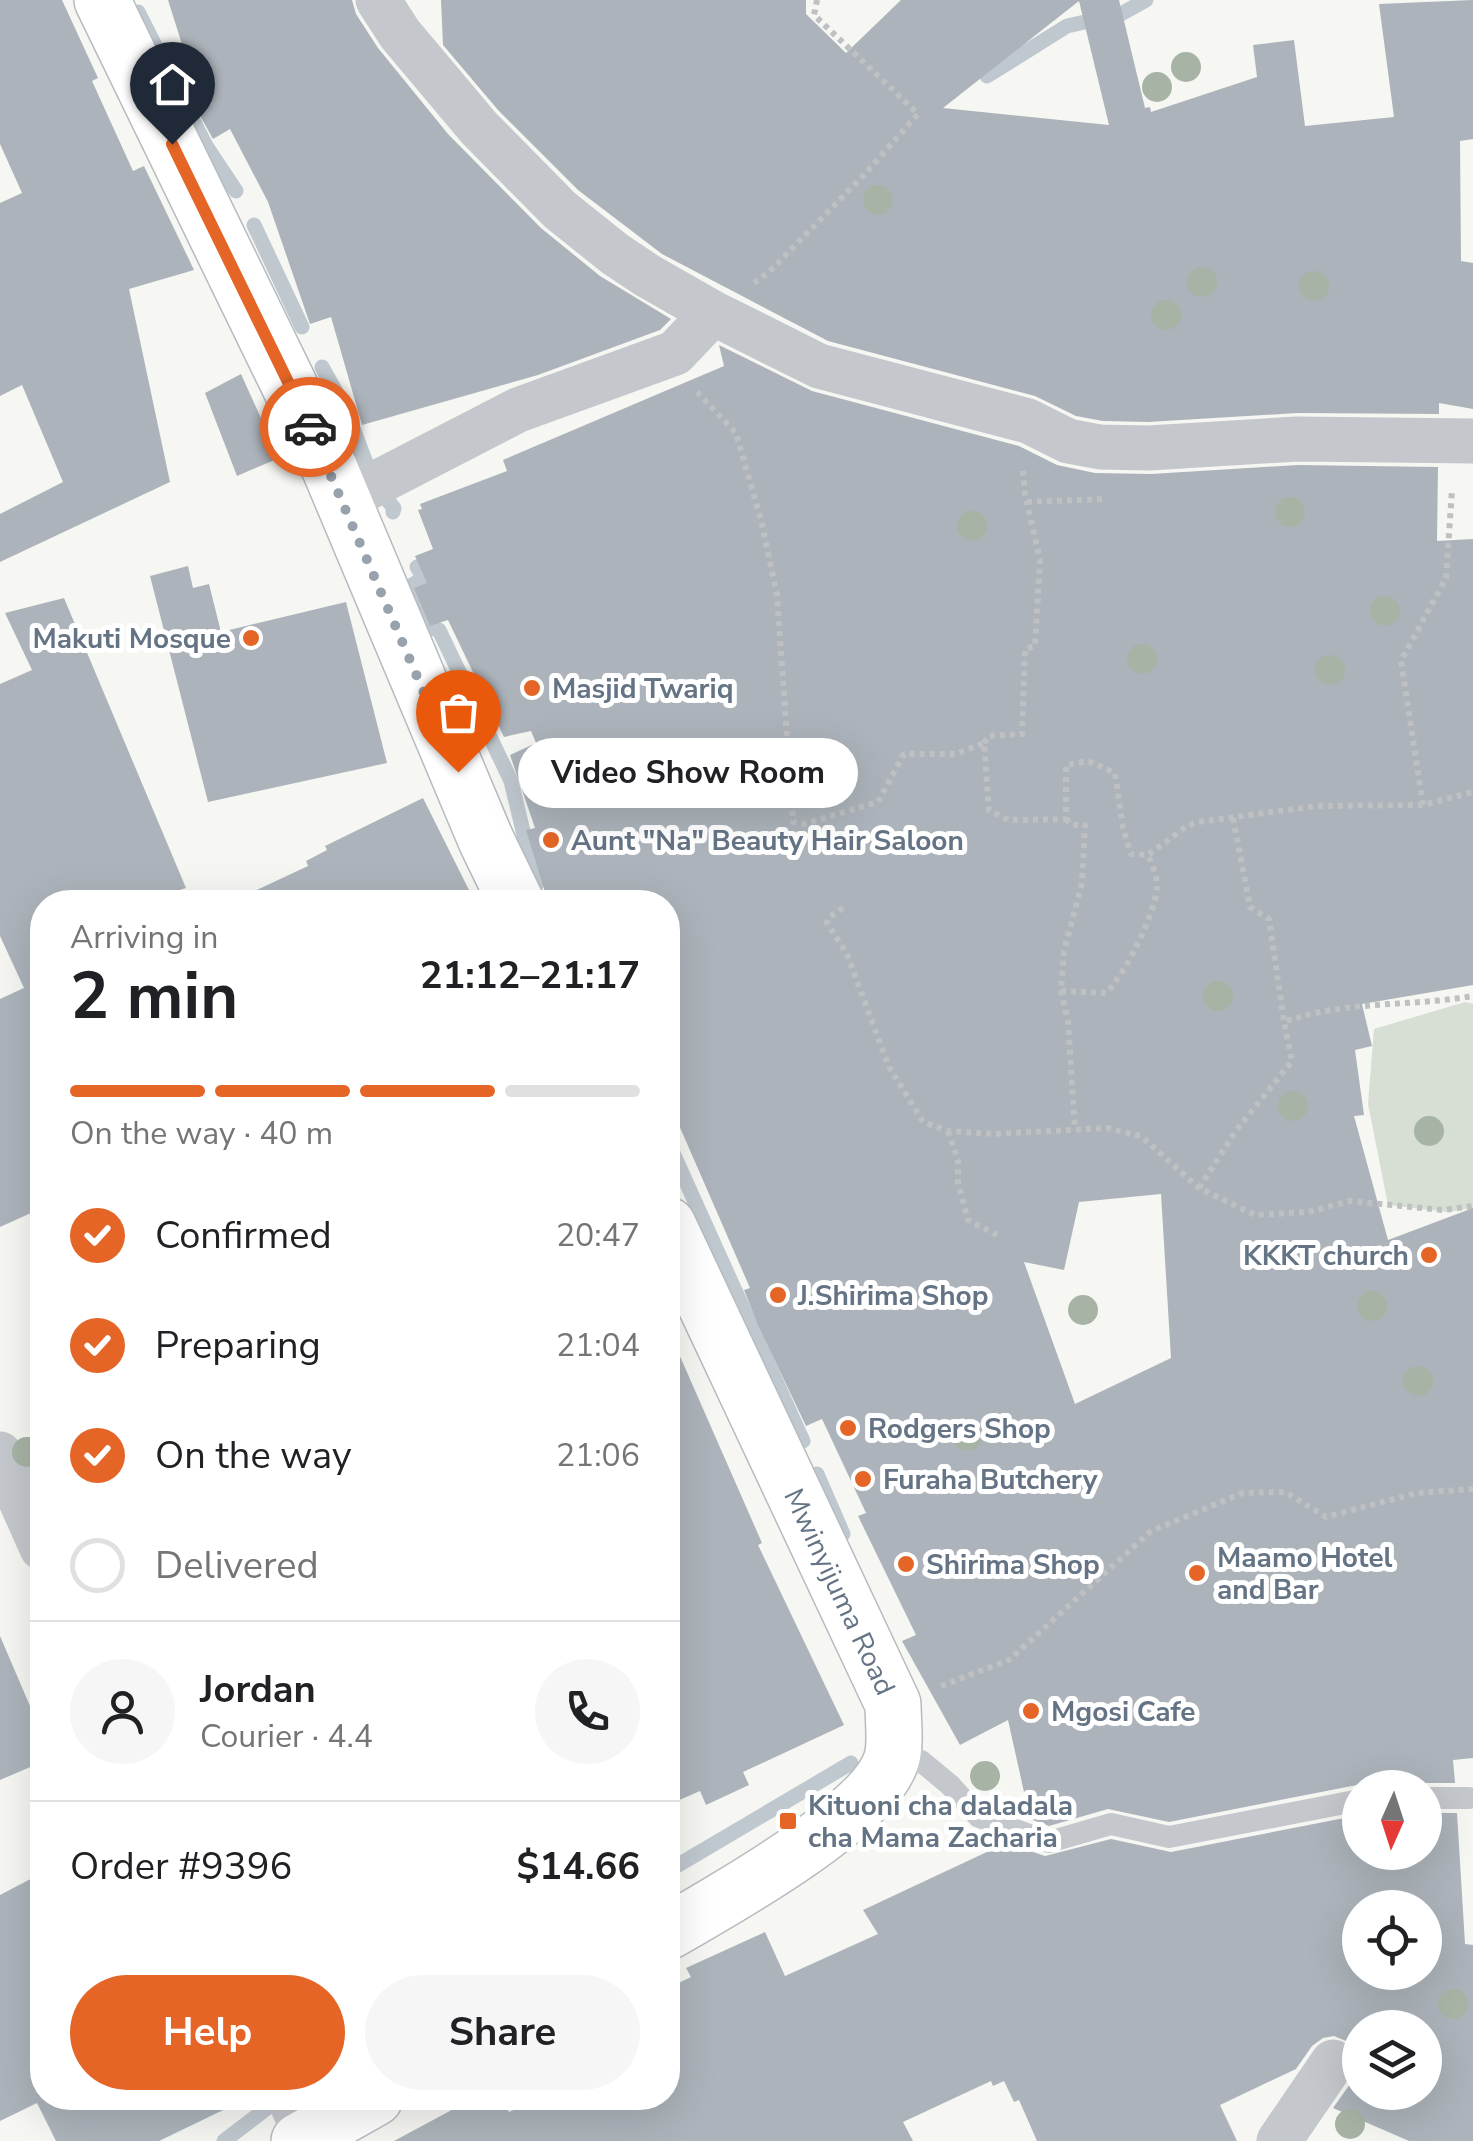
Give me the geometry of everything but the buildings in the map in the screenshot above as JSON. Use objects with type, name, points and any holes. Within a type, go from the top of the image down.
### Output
[{"type":"street","points":[[102,0],[330,467],[511,890]]},
{"type":"street","points":[[378,0],[400,34],[479,128],[560,210],[615,254],[713,313],[819,366],[1028,421],[1068,441],[1100,448],[1296,439],[1464,457]]},
{"type":"street","points":[[330,467],[366,488],[518,410],[675,353],[713,313]]},
{"type":"street","name":"Mwinyijuma Road","points":[[680,1251],[893,1704],[892,1759]]},
{"type":"street","points":[[0,1454],[30,1521]]},
{"type":"street","points":[[680,1925],[775,1868],[869,1796],[892,1759]]},
{"type":"street","points":[[1280,2141],[1333,2062]]},
{"type":"street","points":[[298,2125],[340,2110]]},
{"type":"lane","points":[[892,1759],[921,1761],[978,1816],[1049,1842],[1111,1824],[1169,1836],[1342,1803]]},
{"type":"lane","points":[[1442,1798],[1470,1798]]},
{"type":"path","points":[[713,313],[770,271],[862,178],[918,114],[814,16],[817,0]]},
{"type":"path","points":[[675,353],[701,399],[736,432],[761,520],[777,595],[793,822],[804,824],[878,802],[904,754],[956,754],[984,743]]},
{"type":"path","points":[[1028,421],[1020,456],[1024,495],[1040,560],[1035,646],[1025,650],[1022,734],[988,736],[984,743],[989,810],[1008,820],[1066,820],[1071,825],[1085,826],[1082,882],[1064,951],[1061,991],[1068,1020],[1075,1130]]},
{"type":"path","points":[[1423,805],[1401,661],[1446,578],[1449,504],[1464,457]]},
{"type":"path","points":[[1066,820],[1066,764],[1088,761],[1116,773],[1122,828],[1131,854],[1148,855],[1186,826],[1317,806],[1423,805],[1473,792]]},
{"type":"path","points":[[1199,1188],[1235,1132],[1292,1061],[1269,919],[1250,907],[1233,818]]},
{"type":"path","points":[[1061,991],[1106,994],[1119,981],[1143,930],[1157,886],[1148,855]]},
{"type":"path","points":[[843,908],[827,923],[847,954],[889,1067],[923,1122],[948,1131],[994,1134],[1107,1128],[1141,1136],[1199,1188],[1255,1215],[1308,1212],[1350,1201],[1443,1210],[1473,1206]]},
{"type":"path","points":[[1284,1022],[1302,1015],[1364,1005],[1394,1006],[1473,996]]},
{"type":"path","points":[[948,1131],[958,1160],[958,1183],[968,1220],[998,1235]]},
{"type":"path","points":[[893,1704],[1009,1660],[1150,1531],[1243,1493],[1284,1492],[1326,1518],[1417,1493],[1473,1490]]},
{"type":"shaded area","points":[[1465,1002],[1473,1004],[1473,1208],[1447,1212],[1388,1205],[1368,1104],[1374,1029]]},
{"type":"waterway","points":[[987,76],[1067,26],[1121,14],[1146,0]]},
{"type":"waterway","points":[[138,12],[206,146],[236,191]]},
{"type":"waterway","points":[[254,225],[302,327]]},
{"type":"waterway","points":[[322,367],[346,410],[374,484],[394,508],[393,512]]},
{"type":"waterway","points":[[417,567],[424,578],[409,587],[423,627],[439,630],[511,781],[536,885]]},
{"type":"waterway","points":[[680,1169],[803,1441]]},
{"type":"waterway","points":[[817,1474],[843,1534]]},
{"type":"waterway","points":[[680,1864],[851,1763]]},
{"type":"waterway","points":[[224,2141],[264,2110]]},
{"type":"way so far","points":[[310,427],[458,772]]},
{"type":"place","name":"Makuti Mosque","points":[[251,638]]},
{"type":"place","name":"Masjid Twariq","points":[[532,688]]},
{"type":"place","name":"Video Show Room","points":[[458,772]]},
{"type":"place","name":"Aunt \"Na\" Beauty Hair Saloon","points":[[551,840]]},
{"type":"place","name":"KKKT church","points":[[1429,1255]]},
{"type":"place","name":"J.Shirima Shop","points":[[778,1295]]},
{"type":"place","name":"Rodgers Shop","points":[[848,1428]]},
{"type":"place","name":"Furaha Butchery","points":[[863,1479]]},
{"type":"place","name":"Shirima Shop","points":[[906,1564]]},
{"type":"place","name":"Maamo Hotel and Bar","points":[[1197,1573]]},
{"type":"place","name":"Mgosi Cafe","points":[[1031,1711]]},
{"type":"place","name":"Kituoni cha daladala cha Mama Zacharia","points":[[788,1821]]},
{"type":"route","points":[[172,144],[310,427]]}]
